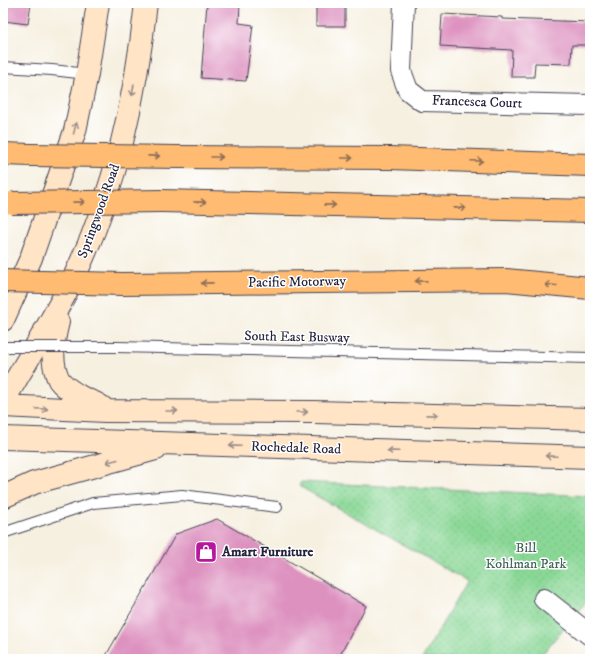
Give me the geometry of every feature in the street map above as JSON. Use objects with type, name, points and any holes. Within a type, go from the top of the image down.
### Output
[{"type":"highway","points":[[3,154],[390,158],[590,165]]},
{"type":"highway","points":[[7,202],[161,201],[590,212]]},
{"type":"highway","name":"Pacific Motorway","points":[[3,281],[123,284],[506,280],[590,288]]},
{"type":"main road","points":[[3,320],[31,258],[75,131],[87,74],[98,3]]},
{"type":"main road","name":"Springwood Road","points":[[3,402],[59,305],[75,274],[102,207],[126,129],[146,3]]},
{"type":"main road","points":[[75,274],[58,323],[54,348],[54,367],[60,381],[68,389],[87,401],[98,404],[105,411]]},
{"type":"main road","points":[[3,406],[105,411],[322,412],[590,419]]},
{"type":"main road","name":"Rochedale Road","points":[[3,438],[590,456]]},
{"type":"main road","points":[[3,497],[34,483],[176,444]]},
{"type":"street","name":"Francesca Court","points":[[404,3],[401,71],[408,90],[422,101],[590,106]]},
{"type":"street","points":[[544,599],[590,635]]},
{"type":"lane","points":[[3,66],[87,74]]},
{"type":"lane","name":"South East Busway","points":[[3,347],[117,347],[590,358]]},
{"type":"lane","points":[[3,533],[93,503],[182,495],[277,506]]},
{"type":"green space","name":"Bill Kohlman Park","points":[[301,482],[590,496],[590,597],[538,659],[422,659],[467,581],[299,486]]},
{"type":"building","points":[[3,3],[31,3],[28,24],[3,21]]},
{"type":"building","points":[[207,3],[240,3],[239,23],[253,25],[246,81],[201,78]]},
{"type":"building","points":[[316,3],[345,3],[345,26],[316,26]]},
{"type":"building","points":[[442,14],[502,17],[502,19],[590,22],[590,45],[572,45],[571,64],[535,63],[534,77],[511,77],[512,50],[440,46]]},
{"type":"building","points":[[217,519],[366,606],[338,659],[104,659],[176,534]]},
{"type":"place","name":"Amart Furniture","points":[[206,552]]}]
